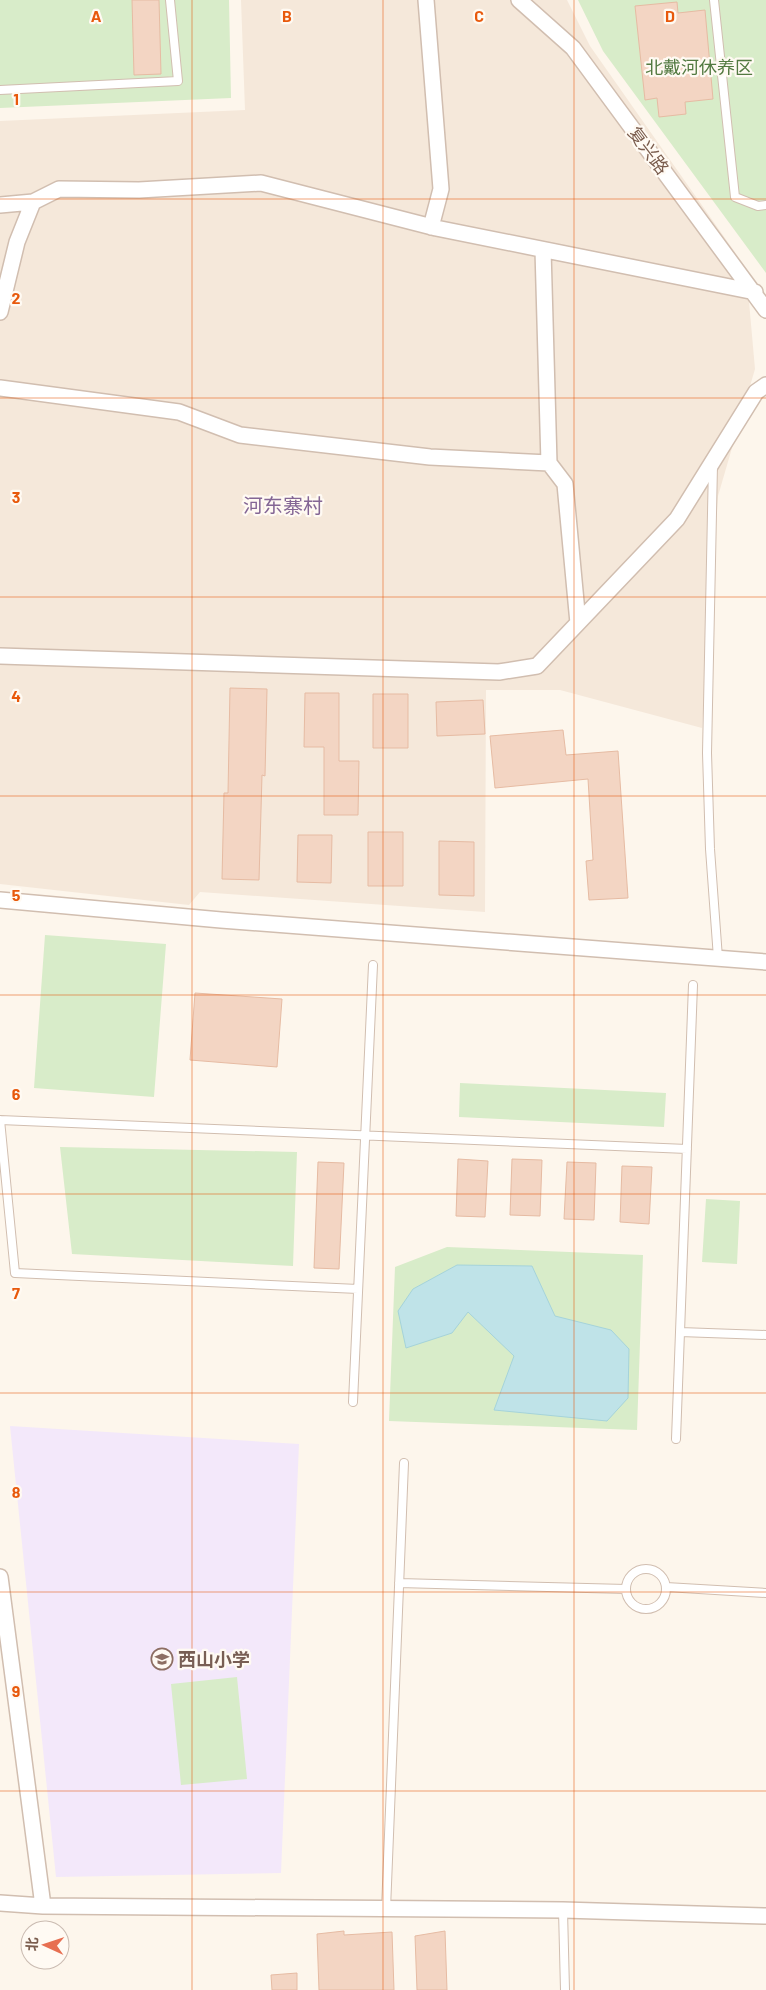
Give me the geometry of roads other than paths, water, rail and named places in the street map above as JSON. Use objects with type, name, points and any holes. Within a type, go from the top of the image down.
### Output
[{"type":"street","points":[[426,0],[441,189],[431,226]]},
{"type":"street","name":"复兴路","points":[[520,0],[573,48],[755,292],[766,310]]},
{"type":"street","points":[[0,205],[33,202],[59,189],[139,190],[261,183],[431,226],[755,292]]},
{"type":"street","points":[[0,312],[17,242],[33,202]]},
{"type":"street","points":[[543,250],[549,463],[564,484],[578,623]]},
{"type":"street","points":[[0,656],[499,672],[537,666],[677,519],[756,392],[766,385]]},
{"type":"street","points":[[0,388],[179,412],[240,435],[430,456],[549,463]]},
{"type":"street","points":[[0,900],[221,920],[766,962]]},
{"type":"street","points":[[0,1577],[43,1906]]},
{"type":"street","points":[[0,1903],[43,1906],[563,1910],[766,1916]]},
{"type":"lane","points":[[0,90],[178,81],[170,0]]},
{"type":"lane","points":[[714,0],[735,197],[758,206],[766,205]]},
{"type":"lane","points":[[713,461],[707,753],[710,849],[718,958]]},
{"type":"lane","points":[[353,1402],[373,965]]},
{"type":"lane","points":[[676,1439],[693,985]]},
{"type":"lane","points":[[358,1289],[15,1273],[0,1120],[687,1149]]},
{"type":"lane","points":[[680,1332],[766,1335]]},
{"type":"lane","points":[[386,1909],[404,1462]]},
{"type":"lane","points":[[642,1569],[649,1569],[661,1575],[666,1588],[663,1600],[659,1604],[647,1609],[635,1606],[628,1596],[626,1589],[631,1576],[642,1569]]},
{"type":"lane","points":[[399,1583],[626,1589]]},
{"type":"lane","points":[[666,1588],[766,1593]]},
{"type":"lane","points":[[563,1910],[565,1990]]},
{"type":"water","points":[[457,1265],[532,1266],[555,1316],[611,1330],[629,1349],[628,1398],[607,1421],[494,1410],[514,1356],[468,1312],[452,1333],[406,1348],[398,1311],[413,1289]]},
{"type":"place","name":"西山小学","points":[[162,1659]]},
{"type":"district","name":"河东寨村","points":[[283,505]]},
{"type":"park label","name":"北戴河休养区","points":[[699,67]]}]
